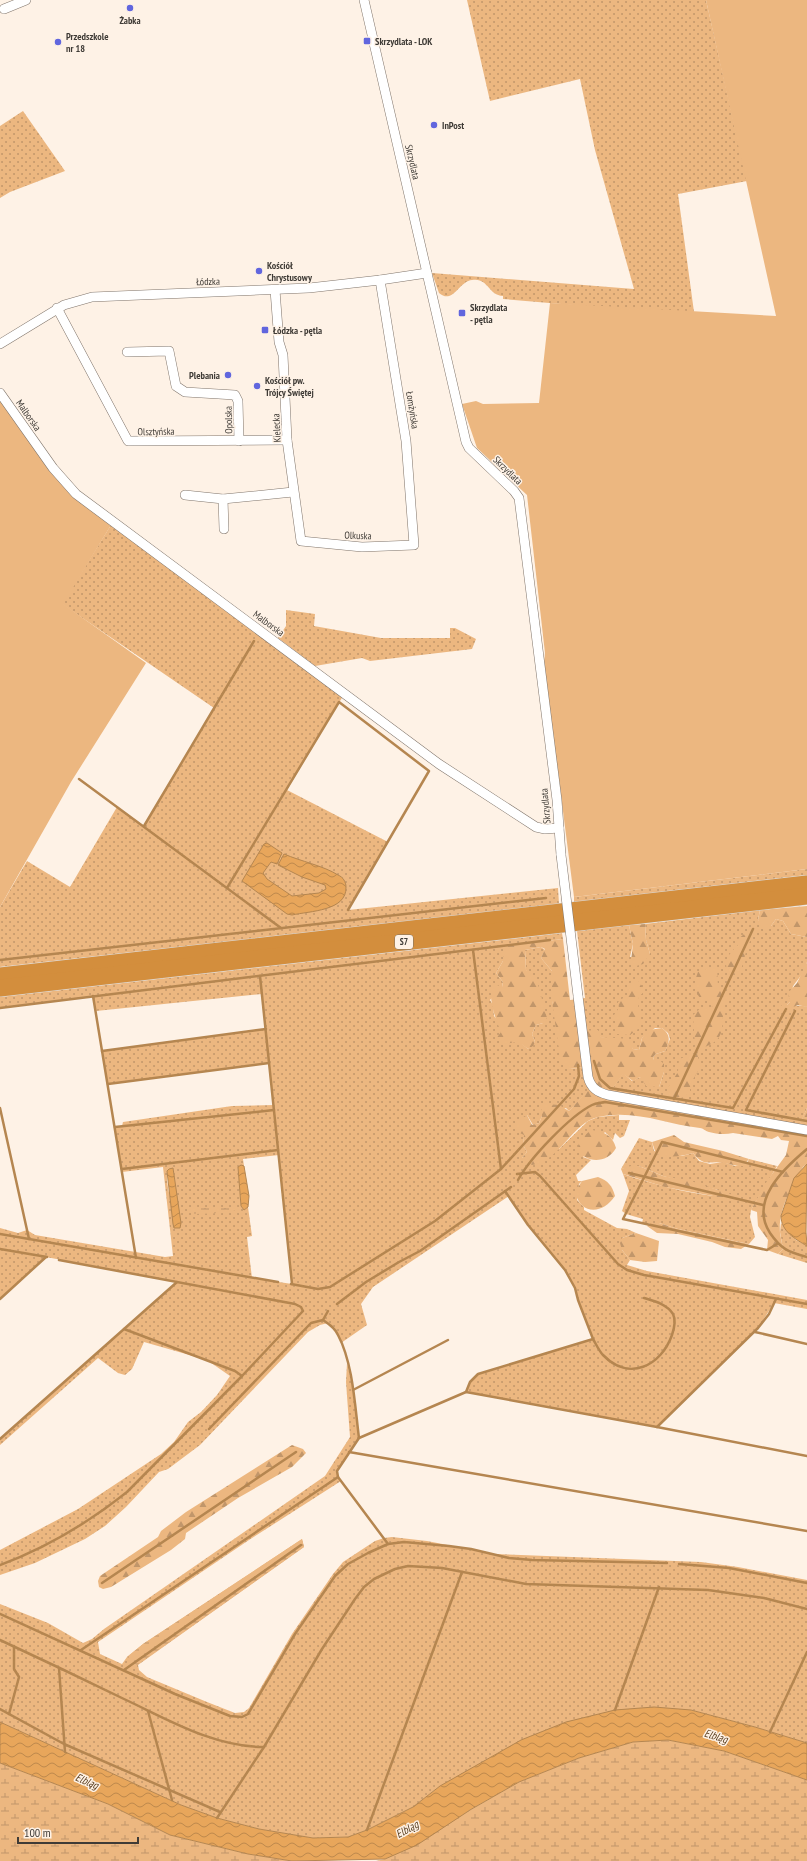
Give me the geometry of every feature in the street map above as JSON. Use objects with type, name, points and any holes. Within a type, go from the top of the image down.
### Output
[{"type":"highway","name":"S7","points":[[0,976],[807,884]]},
{"type":"highway","name":"S7","points":[[0,988],[807,896]]},
{"type":"street","points":[[4,9],[26,0]]},
{"type":"street","name":"Skrzydlata","points":[[364,0],[466,442],[469,448],[514,491],[519,498],[588,1077],[592,1087],[595,1090],[608,1095],[807,1130]]},
{"type":"street","name":"Łódzka","points":[[0,344],[57,308],[82,298],[119,294],[275,290],[380,280],[427,272]]},
{"type":"street","name":"Łomżyńska","points":[[380,280],[406,441],[414,545]]},
{"type":"street","name":"Kielecka","points":[[275,290],[279,342],[283,355],[287,440],[301,542]]},
{"type":"street","name":"Olsztyńska","points":[[57,308],[128,442],[287,440]]},
{"type":"street","name":"Opolska","points":[[127,352],[168,351],[176,386],[185,392],[235,395],[238,401],[239,441]]},
{"type":"street","name":"Malborska","points":[[0,393],[53,468],[76,494],[440,764],[536,827],[545,829],[558,828]]},
{"type":"street","points":[[185,495],[223,499],[294,492]]},
{"type":"street","points":[[223,499],[224,529]]},
{"type":"street","name":"Olkuska","points":[[301,542],[362,547],[414,545]]},
{"type":"green space","points":[[467,0],[706,0],[747,181],[678,194],[694,312],[585,306],[503,299],[503,296],[494,293],[485,283],[477,280],[467,281],[448,296],[444,296],[439,293],[432,273],[634,289],[595,150],[580,79],[490,101]]},
{"type":"green space","points":[[706,0],[807,0],[807,869],[574,897],[544,663],[545,653],[527,495],[477,448],[462,404],[476,401],[483,404],[539,403],[550,303],[776,316]]},
{"type":"green space","points":[[23,111],[65,171],[10,192],[0,198],[0,126]]},
{"type":"green space","points":[[0,398],[39,455],[111,525],[63,604],[146,663],[71,782],[0,907]]},
{"type":"green space","points":[[111,525],[343,696],[287,790],[388,842],[348,910],[558,888],[559,904],[0,967],[0,907],[27,861],[70,887],[117,807],[144,826],[214,708],[62,604]]},
{"type":"green space","points":[[286,610],[315,614],[314,626],[381,638],[450,638],[450,628],[455,628],[476,639],[472,649],[370,661],[362,658],[315,666],[278,638],[286,626]]},
{"type":"green space","points":[[807,869],[807,875],[574,902],[574,897]]},
{"type":"green space","points":[[807,906],[807,937],[791,934],[783,921],[776,919],[771,926],[766,928],[758,920],[760,910]]},
{"type":"green space","points":[[760,910],[758,920],[771,926],[776,919],[783,921],[791,934],[807,937],[807,962],[803,973],[793,986],[790,1002],[787,1005],[782,1005],[807,1007],[807,1108],[798,1129],[608,1095],[623,1073],[632,1081],[640,1077],[659,1087],[664,1072],[653,1057],[656,1054],[665,1051],[670,1039],[668,1033],[662,1028],[655,1028],[642,1038],[639,1050],[633,1049],[630,1045],[583,1032],[579,999],[585,998],[577,931],[629,925],[633,944],[630,957],[650,954],[646,940],[645,924]]},
{"type":"green space","points":[[645,924],[646,940],[650,954],[643,964],[636,966],[631,961],[633,944],[629,925]]},
{"type":"green space","points":[[759,928],[761,930],[749,944],[740,972],[736,974],[727,970],[727,959],[739,944],[737,940],[749,930]]},
{"type":"green space","points":[[562,933],[563,939],[503,946],[503,961],[496,973],[503,982],[502,987],[490,1000],[493,1005],[494,1016],[515,1041],[521,1043],[528,1049],[535,1042],[532,1034],[536,1025],[543,1023],[526,970],[525,950],[541,947],[545,950],[541,958],[552,971],[552,1001],[570,1069],[587,1067],[592,1087],[569,1111],[566,1108],[542,1116],[539,1123],[533,1125],[527,1115],[523,1145],[527,1152],[522,1158],[559,1149],[588,1121],[598,1117],[619,1115],[619,1120],[630,1120],[624,1136],[620,1138],[615,1133],[613,1140],[605,1132],[583,1157],[591,1160],[576,1175],[578,1181],[582,1181],[579,1184],[577,1200],[584,1207],[584,1210],[617,1228],[627,1229],[636,1233],[622,1238],[622,1250],[630,1260],[627,1265],[647,1271],[807,1300],[807,1309],[774,1303],[758,1328],[657,1427],[466,1392],[470,1382],[478,1374],[593,1339],[575,1288],[565,1270],[528,1225],[509,1196],[373,1287],[361,1304],[367,1325],[341,1343],[336,1330],[328,1323],[320,1325],[308,1332],[200,1445],[168,1469],[159,1472],[126,1507],[105,1526],[85,1539],[35,1563],[0,1575],[0,1550],[78,1509],[161,1454],[174,1442],[188,1422],[201,1412],[217,1395],[230,1376],[207,1360],[144,1342],[132,1369],[125,1375],[118,1373],[98,1358],[0,1445],[0,1439],[177,1282],[46,1257],[0,1299],[0,1228],[18,1233],[27,1230],[35,1235],[165,1257],[173,1256],[163,1167],[122,1172],[115,1127],[122,1126],[123,1122],[232,1106],[274,1105],[269,1063],[108,1084],[102,1051],[266,1029],[262,994],[96,1011],[93,996],[0,1008],[0,997]],"holes":[[[279,1155],[292,1284],[252,1278],[247,1237],[252,1236],[248,1207],[244,1210],[241,1206],[238,1167],[244,1166],[243,1159]],[[173,1168],[180,1228],[168,1190],[167,1174],[169,1169]]]},
{"type":"green space","points":[[563,939],[570,1000],[579,999],[583,1031],[598,1030],[601,1037],[629,1039],[633,1049],[639,1050],[642,1038],[649,1030],[662,1028],[667,1033],[669,1038],[665,1051],[656,1054],[653,1057],[654,1060],[659,1060],[664,1064],[664,1072],[659,1087],[646,1086],[640,1077],[633,1081],[623,1074],[608,1095],[798,1128],[807,1108],[807,1164],[803,1167],[794,1182],[783,1207],[780,1233],[783,1249],[778,1254],[767,1250],[768,1240],[758,1226],[757,1212],[751,1210],[767,1181],[786,1155],[789,1141],[781,1140],[778,1136],[772,1139],[733,1133],[718,1134],[708,1132],[701,1128],[650,1118],[612,1115],[598,1117],[581,1126],[558,1150],[542,1162],[532,1165],[522,1158],[527,1152],[523,1145],[524,1135],[518,1132],[515,1126],[516,1121],[527,1115],[532,1125],[539,1123],[542,1116],[541,1110],[546,1104],[559,1105],[569,1111],[592,1086],[587,1067],[570,1069],[561,1064],[552,1001],[552,971],[541,958],[545,949],[541,947],[525,950],[526,970],[537,981],[547,1018],[543,1023],[536,1025],[532,1034],[535,1042],[533,1046],[528,1049],[518,1043],[506,1044],[496,1039],[501,1032],[493,1011],[491,989],[497,985],[502,987],[503,982],[496,973],[503,961],[503,946]]},
{"type":"green space","points":[[807,962],[807,1007],[798,1005],[791,1008],[789,1012],[780,1012],[779,1008],[782,1005],[787,1005],[790,1002],[788,993],[797,983]]},
{"type":"green space","points":[[711,967],[717,968],[718,988],[729,993],[723,1012],[721,1034],[712,1044],[699,1050],[697,1054],[699,1066],[692,1081],[690,1092],[682,1098],[668,1095],[667,1089],[678,1072],[679,1059],[694,1054],[695,1045],[693,1015],[702,1007],[710,1008],[713,1006],[711,1000],[702,1000],[695,990],[695,980],[698,972]]},
{"type":"green space","points":[[635,979],[640,982],[644,992],[639,996],[638,1011],[641,1015],[638,1029],[630,1035],[617,1034],[614,1015],[619,1008],[618,1002],[627,995],[631,982]]},
{"type":"green space","points":[[592,1130],[604,1133],[610,1137],[616,1148],[609,1156],[601,1160],[592,1160],[585,1157],[580,1152],[578,1145],[582,1138]]},
{"type":"green space","points":[[674,1135],[684,1142],[749,1159],[743,1166],[740,1166],[719,1162],[704,1162],[697,1158],[693,1153],[674,1156],[656,1154],[652,1142]]},
{"type":"green space","points":[[639,1138],[652,1142],[654,1151],[682,1156],[693,1153],[699,1161],[710,1164],[723,1162],[735,1166],[747,1163],[749,1159],[777,1166],[751,1210],[750,1217],[755,1237],[749,1244],[678,1229],[659,1223],[642,1223],[643,1219],[626,1214],[622,1211],[629,1191],[623,1174],[668,1187],[713,1196],[718,1190],[663,1176],[639,1166],[621,1169]]},
{"type":"green space","points":[[631,1166],[639,1166],[663,1176],[694,1182],[733,1195],[733,1198],[719,1200],[713,1196],[665,1187],[623,1174],[621,1169]]},
{"type":"green space","points":[[598,1177],[609,1184],[615,1196],[610,1202],[599,1209],[587,1209],[578,1200],[575,1192],[582,1181]]},
{"type":"green space","points":[[236,1208],[237,1210],[225,1213],[193,1214],[191,1212],[192,1209]]},
{"type":"green space","points":[[650,1223],[659,1223],[678,1229],[749,1244],[741,1249],[725,1247],[712,1242],[678,1234],[657,1233],[647,1226]]},
{"type":"green space","points":[[781,1223],[796,1240],[807,1246],[807,1263],[778,1254],[783,1249],[780,1232]]},
{"type":"green space","points":[[636,1233],[659,1241],[657,1261],[645,1262],[630,1260],[622,1250],[620,1243],[622,1238]]},
{"type":"green space","points":[[347,1363],[352,1385],[359,1438],[337,1470],[338,1477],[341,1481],[249,1540],[98,1642],[100,1654],[122,1664],[127,1657],[143,1644],[302,1539],[304,1547],[138,1665],[139,1670],[147,1677],[207,1702],[235,1713],[244,1712],[249,1708],[292,1634],[333,1574],[343,1562],[375,1541],[384,1538],[392,1537],[427,1541],[494,1554],[701,1562],[738,1567],[807,1580],[807,1743],[691,1710],[440,1786],[413,1807],[367,1830],[348,1837],[313,1838],[259,1829],[217,1818],[181,1805],[0,1722],[0,1604],[48,1623],[83,1643],[92,1639],[104,1629],[325,1476],[350,1437],[346,1382]]},
{"type":"green space","points":[[292,1445],[303,1449],[306,1453],[292,1467],[238,1498],[186,1533],[185,1539],[171,1550],[111,1587],[103,1589],[99,1587],[98,1581],[100,1576],[158,1537],[161,1531],[186,1512]]},
{"type":"green space","points":[[302,1539],[304,1547],[137,1665],[127,1657],[143,1644]]},
{"type":"green space","points":[[668,1740],[724,1751],[807,1780],[807,1861],[376,1861],[385,1859],[519,1782],[579,1758],[633,1742]]},
{"type":"green space","points":[[0,1763],[108,1804],[170,1835],[248,1854],[292,1861],[0,1861]]},
{"type":"water","points":[[267,843],[282,853],[277,864],[271,862],[263,873],[267,879],[292,896],[319,893],[326,889],[325,885],[302,877],[278,865],[284,854],[326,869],[341,877],[345,882],[346,887],[345,895],[341,901],[317,911],[292,915],[287,914],[242,881],[264,844]]},
{"type":"water","points":[[807,1164],[807,1246],[786,1230],[783,1226],[781,1216],[794,1178]]},
{"type":"water","points":[[241,1165],[244,1166],[249,1196],[248,1207],[244,1210],[241,1206],[238,1167]]},
{"type":"water","points":[[173,1168],[181,1223],[180,1228],[174,1228],[173,1224],[167,1171]]},
{"type":"water","name":"Elbląg","points":[[654,1707],[691,1710],[807,1743],[807,1780],[724,1751],[668,1740],[633,1742],[579,1758],[519,1782],[470,1810],[417,1845],[385,1859],[292,1861],[248,1854],[170,1835],[108,1804],[0,1763],[0,1722],[181,1805],[217,1818],[259,1829],[313,1838],[348,1837],[367,1830],[413,1807],[440,1786],[521,1740],[566,1722],[615,1710]]},
{"type":"waterway","points":[[144,826],[254,641]]},
{"type":"waterway","points":[[227,888],[339,702],[429,771],[348,910]]},
{"type":"waterway","points":[[79,779],[281,928]]},
{"type":"waterway","points":[[0,960],[546,898]]},
{"type":"waterway","points":[[674,1099],[753,929]]},
{"type":"waterway","points":[[0,1008],[550,940]]},
{"type":"waterway","points":[[473,950],[501,1169]]},
{"type":"waterway","points":[[260,976],[292,1284]]},
{"type":"waterway","points":[[93,996],[136,1258]]},
{"type":"waterway","points":[[594,1061],[600,1079],[610,1088],[733,1108],[786,1009]]},
{"type":"waterway","points":[[795,1011],[746,1110],[807,1121]]},
{"type":"waterway","points":[[102,1051],[266,1029]]},
{"type":"waterway","points":[[108,1084],[269,1063]]},
{"type":"waterway","points":[[291,1284],[318,1289],[330,1287],[435,1221],[501,1169],[574,1089],[579,1076],[578,1065]]},
{"type":"waterway","points":[[518,1180],[551,1138],[583,1110],[597,1103],[605,1102],[807,1136]]},
{"type":"waterway","points":[[0,1108],[29,1239]]},
{"type":"waterway","points":[[115,1127],[274,1110]]},
{"type":"waterway","points":[[777,1244],[767,1250],[623,1219],[662,1142],[783,1172]]},
{"type":"waterway","points":[[807,1149],[779,1176],[766,1198],[764,1209],[765,1221],[770,1233],[778,1243],[790,1251],[807,1257]]},
{"type":"waterway","points":[[122,1169],[278,1150]]},
{"type":"waterway","points":[[517,1174],[535,1172],[540,1176],[618,1264],[627,1270],[644,1275],[807,1304]]},
{"type":"waterway","points":[[629,1173],[763,1205]]},
{"type":"waterway","points":[[337,1304],[366,1282],[420,1251],[511,1187]]},
{"type":"waterway","points":[[505,1191],[528,1225],[565,1270],[575,1288],[593,1339],[478,1374],[470,1382],[466,1392],[657,1427],[758,1328],[769,1314],[776,1299]]},
{"type":"waterway","points":[[0,1234],[278,1282]]},
{"type":"waterway","points":[[0,1249],[47,1257]]},
{"type":"waterway","points":[[0,1299],[46,1257]]},
{"type":"waterway","points":[[0,1565],[34,1551],[66,1534],[127,1492],[242,1376],[303,1311],[301,1307],[295,1304],[59,1260]]},
{"type":"waterway","points":[[0,1439],[177,1282]]},
{"type":"waterway","points":[[593,1339],[603,1355],[613,1363],[623,1368],[633,1369],[643,1367],[652,1362],[667,1346],[673,1333],[674,1319],[673,1314],[660,1303],[644,1298]]},
{"type":"waterway","points":[[323,1320],[328,1311]]},
{"type":"waterway","points":[[209,1429],[311,1323],[323,1320],[332,1326],[337,1333],[347,1359],[353,1385],[359,1438]]},
{"type":"waterway","points":[[124,1329],[235,1371],[242,1376]]},
{"type":"waterway","points":[[755,1332],[807,1344]]},
{"type":"waterway","points":[[353,1390],[448,1340]]},
{"type":"waterway","points":[[388,1544],[338,1477],[337,1471],[359,1438],[466,1392]]},
{"type":"waterway","points":[[657,1427],[807,1456]]},
{"type":"waterway","points":[[102,1583],[296,1452]]},
{"type":"waterway","points":[[349,1452],[807,1531]]},
{"type":"waterway","points":[[81,1650],[338,1477]]},
{"type":"waterway","points":[[0,1614],[175,1694],[230,1716],[242,1717],[248,1714],[295,1634],[335,1576],[348,1564],[388,1544],[404,1542],[449,1546],[471,1549],[509,1558],[532,1560],[667,1563]]},
{"type":"waterway","points":[[124,1670],[301,1545]]},
{"type":"waterway","points":[[679,1564],[729,1568],[807,1583]]},
{"type":"waterway","points":[[217,1818],[264,1747],[322,1649],[355,1599],[364,1587],[374,1579],[395,1569],[408,1566],[442,1568],[526,1584],[708,1590],[764,1598],[807,1609]]},
{"type":"waterway","points":[[367,1830],[462,1572]]},
{"type":"waterway","points":[[615,1710],[659,1587]]},
{"type":"waterway","points":[[0,1640],[192,1731],[227,1742],[245,1746],[264,1747]]},
{"type":"waterway","points":[[9,1714],[19,1677],[14,1669],[14,1646]]},
{"type":"waterway","points":[[770,1732],[807,1652]]},
{"type":"waterway","points":[[59,1668],[65,1752]]},
{"type":"waterway","points":[[0,1709],[64,1744],[220,1812]]},
{"type":"waterway","points":[[148,1711],[172,1800]]},
{"type":"place","name":"Żabka","points":[[130,8]]},
{"type":"place","name":"Skrzydlata - LOK","points":[[367,41]]},
{"type":"place","name":"Przedszkole nr 18","points":[[58,42]]},
{"type":"place","name":"InPost","points":[[434,125]]},
{"type":"place","name":"Kościół Chrystusowy","points":[[259,271]]},
{"type":"place","name":"Skrzydlata - pętla","points":[[462,313]]},
{"type":"place","name":"Łódzka - pętla","points":[[265,330]]},
{"type":"place","name":"Plebania","points":[[228,375]]},
{"type":"place","name":"Kościół pw. Trójcy Świętej","points":[[257,386]]}]
